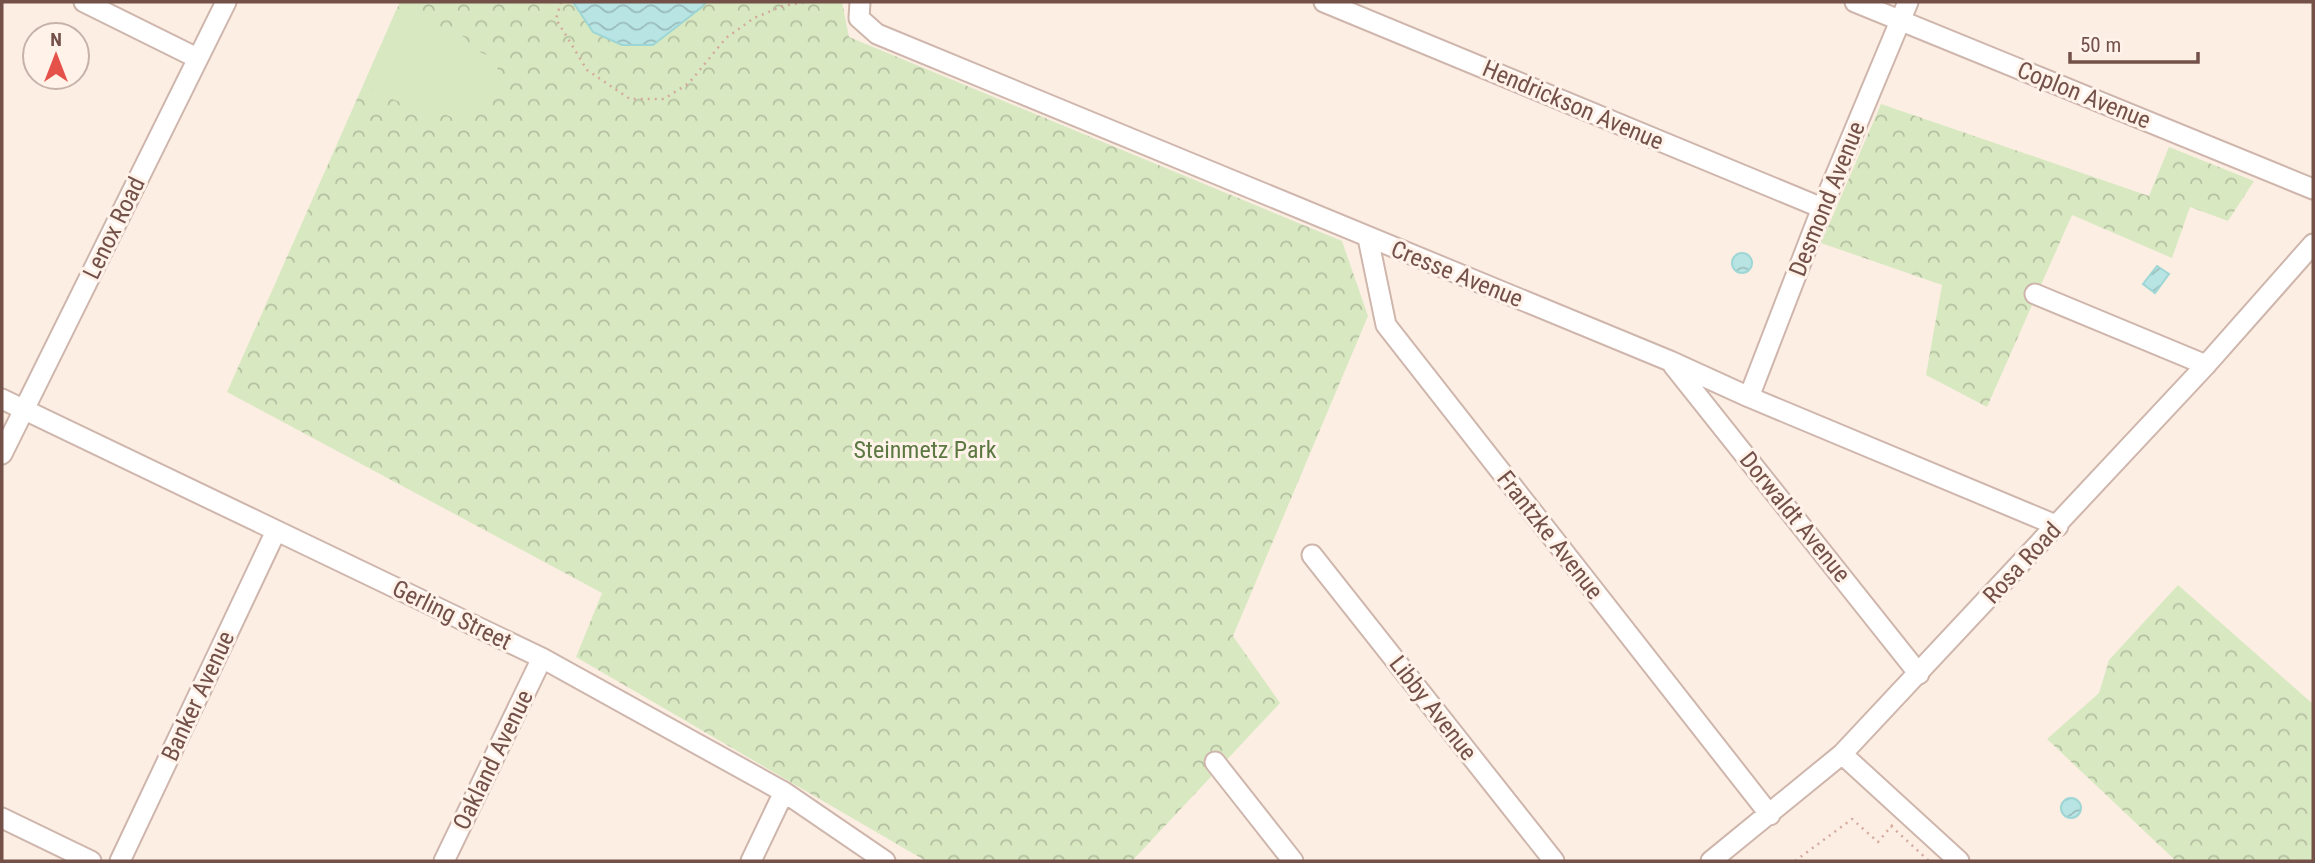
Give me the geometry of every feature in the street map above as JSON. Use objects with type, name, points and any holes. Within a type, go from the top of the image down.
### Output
[{"type":"street","points":[[84,2],[197,58]]},
{"type":"street","name":"Lenox Road","points":[[2,454],[226,2]]},
{"type":"street","name":"Hendrickson Avenue","points":[[1324,2],[1822,208]]},
{"type":"street","name":"Coplon Avenue","points":[[1855,2],[2313,188]]},
{"type":"street","name":"Desmond Avenue","points":[[1749,397],[1822,208],[1908,2]]},
{"type":"street","name":"Cresse Avenue","points":[[859,10],[877,34],[1670,361],[1749,397],[2058,526]]},
{"type":"street","name":"Frantzke Avenue","points":[[1368,238],[1385,325],[1770,815]]},
{"type":"street","name":"Rosa Road","points":[[1711,861],[1842,754],[2058,526],[2313,244]]},
{"type":"street","points":[[2035,294],[2206,365]]},
{"type":"street","name":"Dorwaldt Avenue","points":[[1670,361],[1919,674]]},
{"type":"street","name":"Gerling Street","points":[[2,399],[542,658],[784,792],[885,861]]},
{"type":"street","name":"Banker Avenue","points":[[120,861],[276,531]]},
{"type":"street","name":"Libby Avenue","points":[[1312,555],[1554,861]]},
{"type":"street","name":"Oakland Avenue","points":[[444,861],[542,658]]},
{"type":"street","points":[[1842,754],[1959,861]]},
{"type":"street","points":[[1215,762],[1293,861]]},
{"type":"street","points":[[751,861],[784,792]]},
{"type":"street","points":[[2,818],[91,861]]},
{"type":"path","points":[[561,2],[556,19],[587,70],[630,99],[664,99],[689,83],[726,38],[754,18],[783,6],[805,2]]},
{"type":"path","points":[[1795,861],[1852,819],[1878,842],[1905,811]]},
{"type":"path","points":[[1891,826],[1929,861]]},
{"type":"green space","name":"Steinmetz Park","points":[[400,2],[842,2],[849,37],[1342,241],[1368,316],[1233,636],[1280,703],[1132,861],[926,861],[576,657],[602,593],[227,392]]},
{"type":"green space","points":[[397,8],[466,38],[463,45],[501,61],[472,126],[435,110],[432,116],[363,86]]},
{"type":"green space","points":[[1881,104],[2149,196],[2169,147],[2254,181],[2228,221],[2190,207],[2172,258],[2072,215],[1987,407],[1926,375],[1942,285],[1821,243]]},
{"type":"green space","points":[[2178,585],[2313,704],[2313,861],[2176,861],[2047,739],[2099,693],[2109,660]]},
{"type":"water","points":[[573,2],[706,2],[653,45],[622,45],[593,32]]},
{"type":"water","points":[[1738,253],[1746,253],[1752,263],[1746,273],[1738,273],[1732,267],[1732,259]]},
{"type":"water","points":[[2157,266],[2169,274],[2155,293],[2143,284]]},
{"type":"water","points":[[2071,798],[2078,801],[2081,808],[2078,815],[2071,818],[2064,815],[2061,808],[2064,801]]}]
